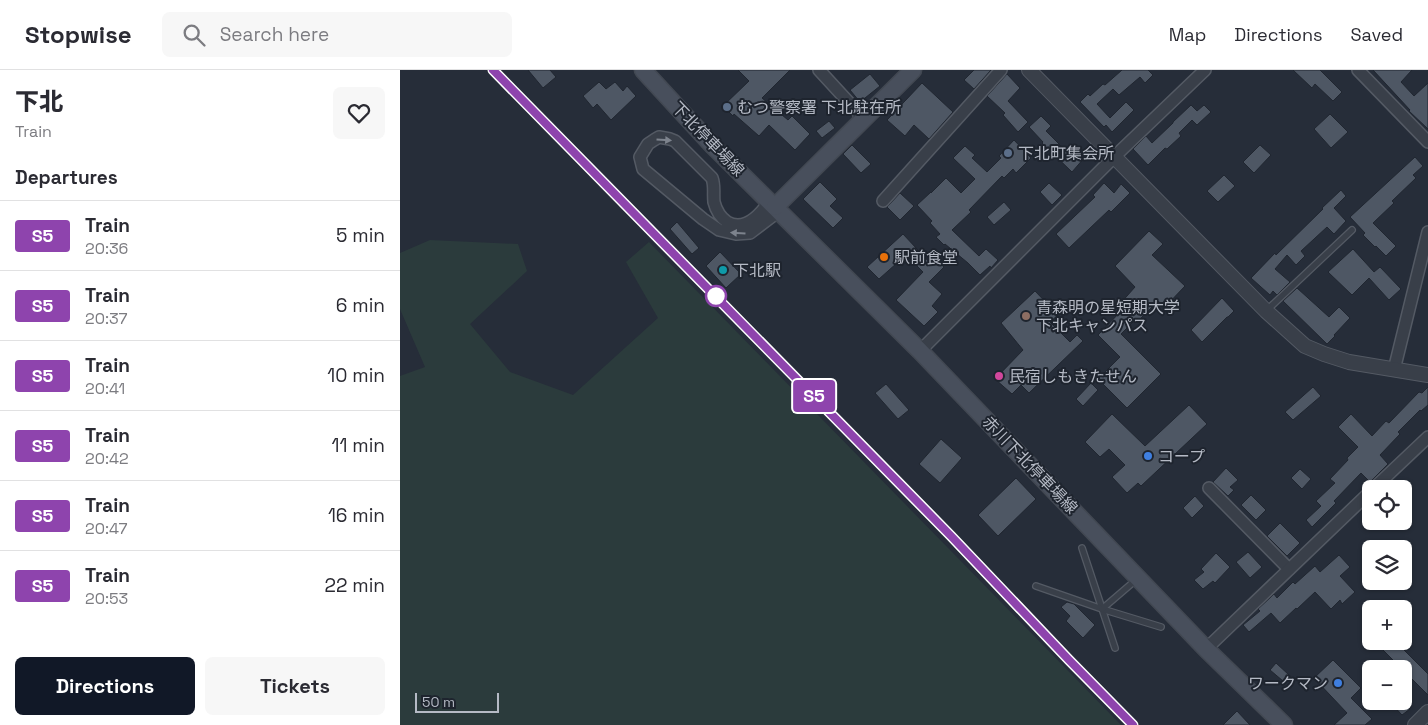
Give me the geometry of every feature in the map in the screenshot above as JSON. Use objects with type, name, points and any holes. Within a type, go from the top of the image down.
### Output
[{"type":"main road","name":"下北停車場線","points":[[642,70],[713,146],[774,206]]},
{"type":"main road","points":[[774,206],[913,70]]},
{"type":"main road","name":"赤川下北停車場線","points":[[774,206],[920,351],[1206,649],[1284,725]]},
{"type":"street","points":[[820,70],[864,119]]},
{"type":"street","points":[[883,201],[1001,70]]},
{"type":"street","points":[[1029,70],[1266,311],[1305,346],[1348,362],[1428,375]]},
{"type":"street","points":[[920,351],[1204,70]]},
{"type":"street","points":[[1358,70],[1428,142]]},
{"type":"street","points":[[663,138],[675,141],[712,178],[714,202],[720,216],[733,225],[740,225],[750,221],[763,211],[774,206],[750,233],[736,234],[719,230],[643,169],[640,157],[648,144],[654,140],[663,138]]},
{"type":"street","points":[[1394,370],[1428,232]]},
{"type":"street","points":[[1382,480],[1428,436]]},
{"type":"street","points":[[1209,488],[1289,569]]},
{"type":"street","points":[[1206,649],[1362,500]]},
{"type":"street","points":[[1415,725],[1428,712]]},
{"type":"lane","points":[[1266,311],[1352,230]]},
{"type":"lane","points":[[1082,548],[1115,648]]},
{"type":"lane","points":[[1102,609],[1139,578]]},
{"type":"lane","points":[[1036,586],[1161,627]]},
{"type":"shaded area","points":[[430,240],[518,244],[527,271],[470,324],[510,372],[573,395],[658,318],[626,262],[649,242],[1121,725],[400,725],[400,376],[425,367],[400,309],[400,253]]},
{"type":"building","points":[[528,70],[550,70],[556,77],[543,88]]},
{"type":"building","points":[[738,70],[790,70],[762,98],[788,120],[792,116],[810,134],[795,150],[769,125],[759,136],[723,106],[749,81]]},
{"type":"building","points":[[974,70],[991,70],[974,89],[964,80]]},
{"type":"building","points":[[1122,70],[1148,70],[1153,75],[1145,83],[1140,77],[1119,95],[1113,89],[1097,104],[1110,118],[1126,102],[1134,110],[1112,132],[1106,125],[1104,127],[1080,102],[1088,94],[1090,96],[1103,84],[1105,85]]},
{"type":"building","points":[[1293,70],[1320,70],[1342,92],[1333,101],[1315,84],[1312,88]]},
{"type":"building","points":[[1373,70],[1412,70],[1401,82],[1414,96],[1428,83],[1428,129],[1409,111]]},
{"type":"building","points":[[870,74],[880,86],[860,102],[850,90]]},
{"type":"building","points":[[1007,74],[1020,88],[1008,101],[1028,122],[1018,132],[1003,115],[1005,113],[987,96]]},
{"type":"building","points":[[599,82],[606,89],[615,82],[623,91],[627,86],[636,96],[611,120],[597,104],[593,108],[583,96]]},
{"type":"building","points":[[922,83],[953,112],[929,139],[914,125],[905,136],[887,120]]},
{"type":"building","points":[[1191,105],[1197,111],[1204,105],[1211,112],[1197,125],[1192,120],[1179,133],[1181,136],[1167,149],[1165,148],[1148,165],[1133,149],[1146,136],[1152,143]]},
{"type":"building","points":[[1330,114],[1348,132],[1331,148],[1314,129]]},
{"type":"building","points":[[1041,116],[1051,126],[1046,131],[1068,153],[1074,146],[1085,157],[1072,172],[1042,143],[1029,127]]},
{"type":"building","points":[[829,121],[835,128],[822,138],[816,131]]},
{"type":"building","points":[[1014,140],[1031,158],[1016,173],[1013,169],[1004,178],[1002,176],[969,210],[971,212],[952,230],[979,256],[986,249],[998,260],[991,268],[990,266],[980,275],[936,237],[940,234],[930,223],[932,221],[917,205],[946,178],[961,193],[975,179],[953,158],[965,146],[975,155],[972,158],[987,172],[1001,158],[999,156]]},
{"type":"building","points":[[852,145],[871,164],[861,173],[843,154]]},
{"type":"building","points":[[1260,145],[1271,155],[1254,173],[1243,162]]},
{"type":"building","points":[[1415,157],[1423,166],[1413,175],[1416,178],[1373,223],[1396,246],[1386,256],[1363,235],[1365,233],[1350,217]]},
{"type":"building","points":[[1224,175],[1235,186],[1218,202],[1207,191]]},
{"type":"building","points":[[820,182],[837,199],[830,206],[843,218],[833,228],[803,199]]},
{"type":"building","points":[[1049,183],[1062,195],[1052,205],[1040,192]]},
{"type":"building","points":[[1104,183],[1114,193],[1121,184],[1130,193],[1069,248],[1056,234],[1095,197],[1093,195]]},
{"type":"building","points":[[1341,190],[1346,196],[1334,208],[1346,221],[1334,234],[1327,227],[1301,251],[1305,256],[1296,265],[1287,255],[1275,269],[1290,282],[1277,295],[1273,291],[1270,295],[1251,278]]},
{"type":"building","points":[[900,193],[914,206],[900,220],[887,207]]},
{"type":"building","points":[[1004,202],[1011,210],[994,225],[987,217]]},
{"type":"building","points":[[677,222],[699,248],[692,254],[670,229]]},
{"type":"building","points":[[1149,231],[1163,244],[1152,255],[1185,286],[1165,307],[1158,301],[1137,322],[1135,320],[1121,334],[1161,374],[1127,408],[1098,379],[1120,357],[1098,335],[1123,309],[1119,305],[1135,287],[1115,266]]},
{"type":"building","points":[[903,234],[931,264],[935,259],[944,267],[929,282],[942,294],[932,306],[938,312],[924,326],[896,300],[923,272],[906,255],[879,279],[867,267]]},
{"type":"building","points":[[1353,249],[1374,272],[1380,267],[1401,289],[1389,300],[1369,278],[1352,295],[1328,272]]},
{"type":"building","name":"下北駅","points":[[720,252],[741,274],[726,288],[706,266]]},
{"type":"building","points":[[1297,288],[1329,317],[1339,307],[1350,318],[1327,344],[1283,301]]},
{"type":"building","points":[[1035,291],[1058,315],[1050,322],[1070,342],[1077,335],[1083,341],[1029,393],[1021,385],[1012,394],[995,379],[1023,350],[1001,323]]},
{"type":"building","points":[[1222,298],[1234,311],[1202,342],[1191,330]]},
{"type":"building","points":[[1091,383],[1098,390],[1083,406],[1076,399]]},
{"type":"building","points":[[886,384],[909,410],[898,419],[875,393]]},
{"type":"building","points":[[1313,387],[1321,396],[1293,420],[1285,412]]},
{"type":"building","points":[[1428,387],[1428,405],[1420,410],[1398,432],[1400,434],[1380,455],[1388,464],[1372,480],[1368,480],[1361,473],[1334,501],[1336,503],[1312,527],[1306,520],[1321,506],[1316,501],[1335,483],[1330,479],[1358,447],[1338,427],[1351,414],[1372,436],[1386,421],[1389,423],[1419,392],[1422,393]]},
{"type":"building","points":[[1189,405],[1207,424],[1141,486],[1138,483],[1127,493],[1112,477],[1125,465],[1109,449],[1100,457],[1085,442],[1112,414],[1145,446]]},
{"type":"building","points":[[941,439],[962,458],[940,483],[919,464]]},
{"type":"building","points":[[1226,468],[1238,480],[1230,487],[1234,490],[1228,496],[1213,482]]},
{"type":"building","points":[[1300,469],[1311,479],[1302,489],[1291,478]]},
{"type":"building","points":[[1016,478],[1036,499],[998,536],[978,515]]},
{"type":"building","points":[[1251,495],[1266,510],[1256,520],[1241,505]]},
{"type":"building","points":[[1195,496],[1204,506],[1192,518],[1183,508]]},
{"type":"building","points":[[1280,523],[1300,543],[1287,556],[1267,536]]},
{"type":"building","points":[[1248,552],[1262,567],[1250,578],[1236,562]]},
{"type":"building","points":[[1216,553],[1230,567],[1215,583],[1213,581],[1203,589],[1194,580],[1204,572],[1201,569]]},
{"type":"building","points":[[1339,555],[1350,567],[1340,576],[1355,592],[1342,604],[1340,600],[1331,609],[1315,592],[1280,623],[1271,613],[1249,632],[1243,625],[1260,611],[1258,609],[1274,594],[1277,598],[1293,582],[1295,584],[1315,566],[1320,572]]},
{"type":"building","points":[[1067,602],[1074,604],[1095,625],[1083,638],[1066,621],[1070,616],[1061,607]]},
{"type":"building","points":[[1383,650],[1404,650],[1428,674],[1428,695],[1412,679],[1412,660],[1393,660]]},
{"type":"building","name":"ワークマン","points":[[1333,660],[1361,688],[1351,698],[1372,719],[1365,725],[1334,725],[1347,713],[1314,678]]},
{"type":"building","points":[[1276,663],[1289,675],[1283,681],[1270,670]]},
{"type":"building","points":[[1397,710],[1409,710],[1402,715]]},
{"type":"building","points":[[1237,711],[1250,725],[1223,725]]},
{"type":"railway","points":[[493,70],[951,536],[1133,725]]},
{"type":"train","name":"S5","points":[[493,70],[951,536],[1133,725]]},
{"type":"place","name":"むつ警察署 下北駐在所","points":[[727,107]]},
{"type":"place","name":"下北町集会所","points":[[1008,153]]},
{"type":"place","name":"駅前食堂","points":[[884,257]]},
{"type":"place","name":"下北駅","points":[[723,270]]},
{"type":"place","name":"青森明の星短期大学 下北キャンパス","points":[[1026,316]]},
{"type":"place","name":"民宿しもきたせん","points":[[999,376]]},
{"type":"place","name":"コープ","points":[[1148,456]]},
{"type":"place","name":"ワークマン","points":[[1338,683]]}]
